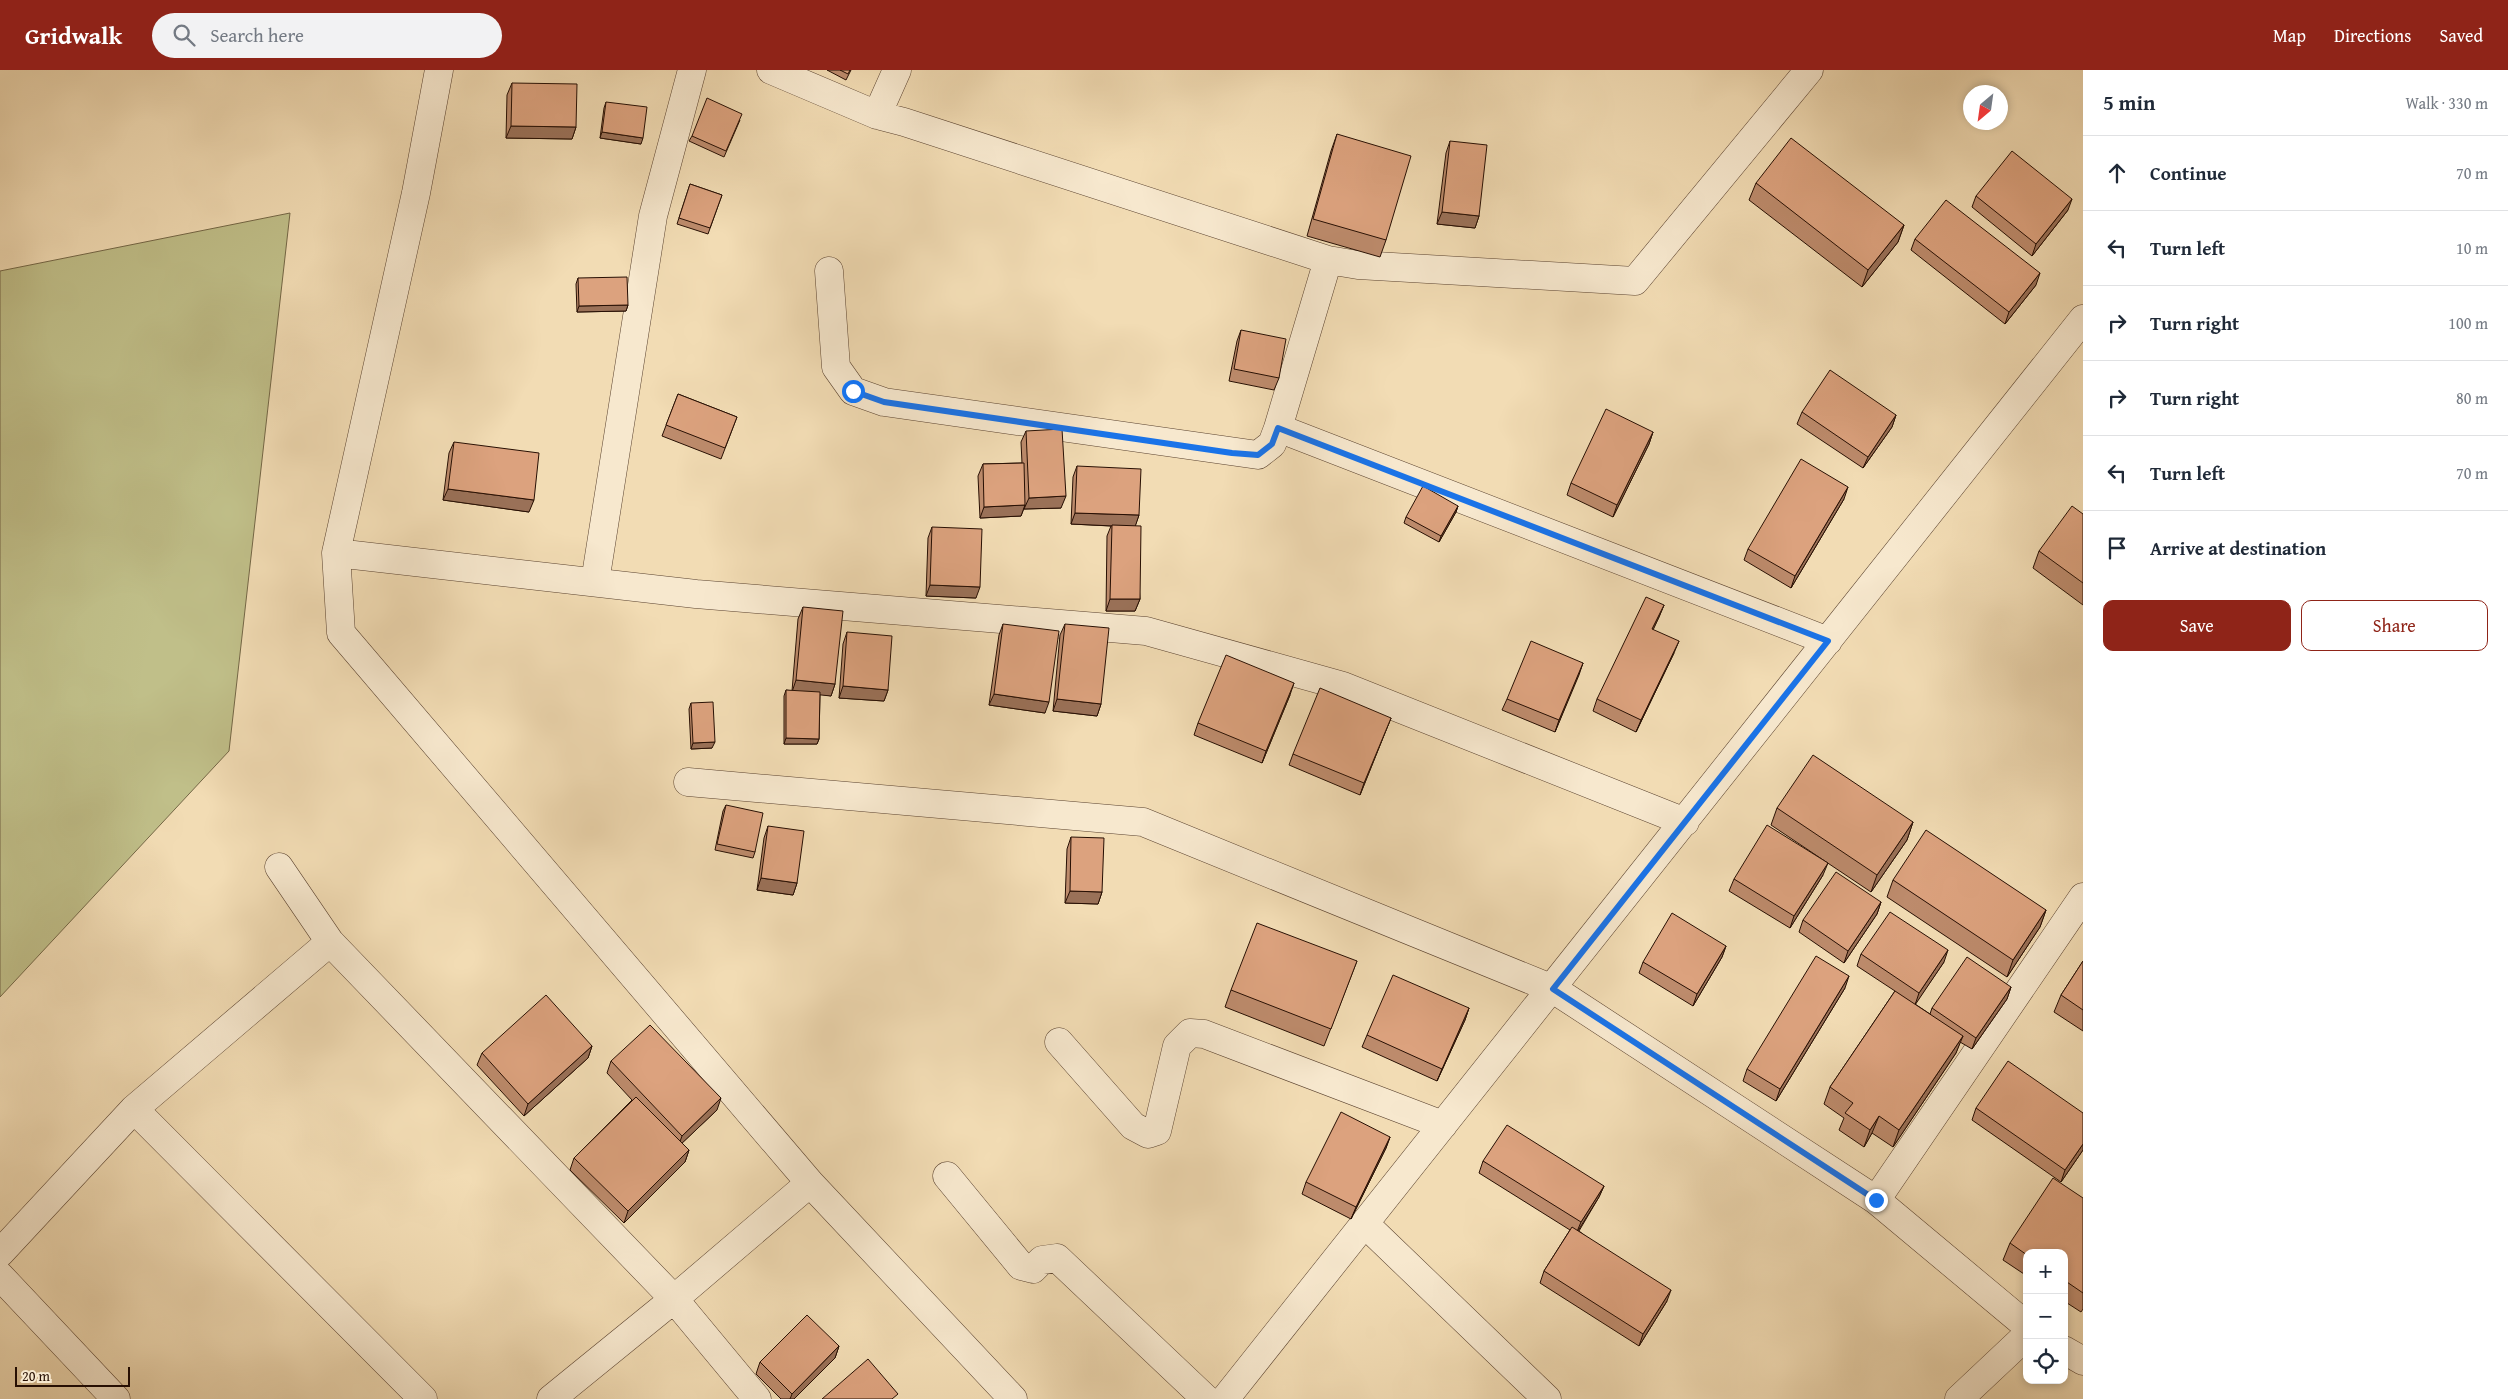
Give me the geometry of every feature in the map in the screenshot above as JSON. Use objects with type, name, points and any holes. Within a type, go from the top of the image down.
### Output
[{"type":"street","points":[[439,70],[416,193],[336,553],[341,633],[810,1183],[1013,1399]]},
{"type":"street","points":[[595,582],[653,216],[692,70]]},
{"type":"street","points":[[771,70],[877,115],[904,122],[1328,260],[1358,265],[1634,281],[1810,70]]},
{"type":"street","points":[[877,115],[897,70]]},
{"type":"street","points":[[829,272],[836,367],[853,391],[884,402],[1258,455],[1272,444],[1278,428],[1328,260]]},
{"type":"street","points":[[1225,1399],[1553,989],[2083,319]]},
{"type":"street","points":[[1278,428],[1828,641]]},
{"type":"street","points":[[336,553],[696,594],[1146,631],[1343,686],[1685,822]]},
{"type":"street","points":[[688,782],[1143,822],[1553,989],[1876,1200],[2023,1323]]},
{"type":"street","points":[[279,867],[330,942],[674,1299],[757,1399]]},
{"type":"street","points":[[1876,1200],[2083,897]]},
{"type":"street","points":[[0,1253],[134,1109],[330,942]]},
{"type":"street","points":[[1059,1042],[1133,1126],[1148,1134],[1157,1131],[1177,1046],[1190,1033],[1204,1034],[1443,1125]]},
{"type":"street","points":[[134,1109],[423,1399]]},
{"type":"street","points":[[948,1176],[1021,1266],[1033,1269],[1042,1260],[1057,1258],[1206,1399]]},
{"type":"street","points":[[551,1399],[674,1299],[810,1183]]},
{"type":"street","points":[[1365,1224],[1547,1399]]},
{"type":"street","points":[[0,1276],[116,1399]]},
{"type":"street","points":[[1959,1399],[2023,1339]]},
{"type":"street","points":[[2068,1352],[2083,1361]]},
{"type":"shaded area","points":[[290,213],[229,751],[0,997],[0,271]]},
{"type":"building","points":[[840,70],[850,70],[848,74]]},
{"type":"building","points":[[512,83],[577,84],[576,127],[511,126]]},
{"type":"building","points":[[707,98],[742,114],[726,151],[692,136]]},
{"type":"building","points":[[606,102],[647,107],[643,138],[602,132]]},
{"type":"building","points":[[1337,134],[1411,156],[1386,240],[1313,219]]},
{"type":"building","points":[[1791,138],[1904,225],[1868,270],[1756,183]]},
{"type":"building","points":[[1450,141],[1487,145],[1479,216],[1442,212]]},
{"type":"building","points":[[2012,151],[2072,199],[2036,244],[1976,196]]},
{"type":"building","points":[[690,184],[722,195],[710,228],[679,218]]},
{"type":"building","points":[[1946,200],[2040,273],[2009,312],[1915,239]]},
{"type":"building","points":[[627,277],[628,305],[579,306],[578,278]]},
{"type":"building","points":[[1241,330],[1286,339],[1279,378],[1234,369]]},
{"type":"building","points":[[1830,370],[1896,415],[1868,457],[1802,412]]},
{"type":"building","points":[[678,394],[737,417],[725,448],[666,425]]},
{"type":"building","points":[[1606,409],[1653,432],[1617,505],[1571,483]]},
{"type":"building","points":[[1062,429],[1066,496],[1029,498],[1026,431]]},
{"type":"building","points":[[454,442],[539,453],[534,500],[448,489]]},
{"type":"building","points":[[1801,459],[1848,487],[1795,576],[1748,549]]},
{"type":"building","points":[[1024,463],[1025,505],[984,507],[983,464]]},
{"type":"building","points":[[1077,466],[1141,469],[1139,515],[1075,513]]},
{"type":"building","points":[[1423,486],[1458,506],[1441,536],[1406,517]]},
{"type":"building","points":[[2072,506],[2083,514],[2083,583],[2039,551]]},
{"type":"building","points":[[1112,525],[1141,526],[1140,599],[1110,599]]},
{"type":"building","points":[[932,527],[982,529],[980,587],[930,585]]},
{"type":"building","points":[[1646,597],[1664,605],[1652,629],[1679,641],[1641,720],[1597,699]]},
{"type":"building","points":[[803,607],[843,611],[835,684],[796,680]]},
{"type":"building","points":[[1003,624],[1059,631],[1049,702],[994,694]]},
{"type":"building","points":[[1065,624],[1109,628],[1101,704],[1057,699]]},
{"type":"building","points":[[847,632],[892,636],[888,690],[843,686]]},
{"type":"building","points":[[1531,641],[1583,663],[1559,720],[1507,699]]},
{"type":"building","points":[[1226,655],[1294,683],[1266,751],[1198,723]]},
{"type":"building","points":[[1320,688],[1391,718],[1364,783],[1293,754]]},
{"type":"building","points":[[786,690],[820,692],[819,739],[786,738]]},
{"type":"building","points":[[713,702],[715,742],[693,743],[691,703]]},
{"type":"building","points":[[1813,755],[1913,822],[1877,875],[1777,808]]},
{"type":"building","points":[[726,805],[763,813],[755,852],[717,844]]},
{"type":"building","points":[[1767,825],[1828,863],[1794,916],[1734,879]]},
{"type":"building","points":[[768,826],[804,831],[797,883],[761,878]]},
{"type":"building","points":[[1926,830],[2046,910],[2013,960],[1893,880]]},
{"type":"building","points":[[1071,837],[1104,838],[1102,892],[1070,891]]},
{"type":"building","points":[[1836,872],[1881,902],[1848,951],[1803,920]]},
{"type":"building","points":[[1890,912],[1948,950],[1919,993],[1861,954]]},
{"type":"building","points":[[1672,913],[1726,946],[1697,994],[1643,962]]},
{"type":"building","points":[[1257,923],[1357,961],[1331,1029],[1231,990]]},
{"type":"building","points":[[1816,956],[1849,976],[1780,1089],[1747,1069]]},
{"type":"building","points":[[1967,957],[2011,987],[1976,1038],[1932,1008]]},
{"type":"building","points":[[2083,961],[2083,1010],[2061,995]]},
{"type":"building","points":[[1393,975],[1469,1008],[1442,1069],[1367,1035]]},
{"type":"building","points":[[1895,991],[1963,1036],[1899,1130],[1879,1116],[1870,1130],[1845,1113],[1853,1103],[1830,1087]]},
{"type":"building","points":[[546,995],[592,1046],[528,1104],[482,1053]]},
{"type":"building","points":[[650,1025],[721,1098],[682,1136],[611,1061]]},
{"type":"building","points":[[2008,1061],[2083,1113],[2083,1144],[2065,1170],[1976,1108]]},
{"type":"building","points":[[636,1097],[689,1150],[628,1211],[574,1158]]},
{"type":"building","points":[[1341,1112],[1390,1137],[1356,1207],[1306,1182]]},
{"type":"building","points":[[1507,1125],[1604,1186],[1581,1222],[1483,1161]]},
{"type":"building","points":[[2053,1178],[2083,1198],[2083,1293],[2068,1283],[2068,1249],[2023,1249],[2023,1252],[2010,1243]]},
{"type":"building","points":[[1572,1227],[1671,1290],[1643,1334],[1544,1271]]},
{"type":"building","points":[[807,1315],[839,1346],[792,1394],[760,1362]]},
{"type":"building","points":[[868,1359],[898,1394],[892,1399],[822,1399]]},
{"type":"route","points":[[853,391],[884,402],[1232,453],[1258,455],[1272,444],[1278,428],[1828,641],[1553,989],[1876,1200]]}]
